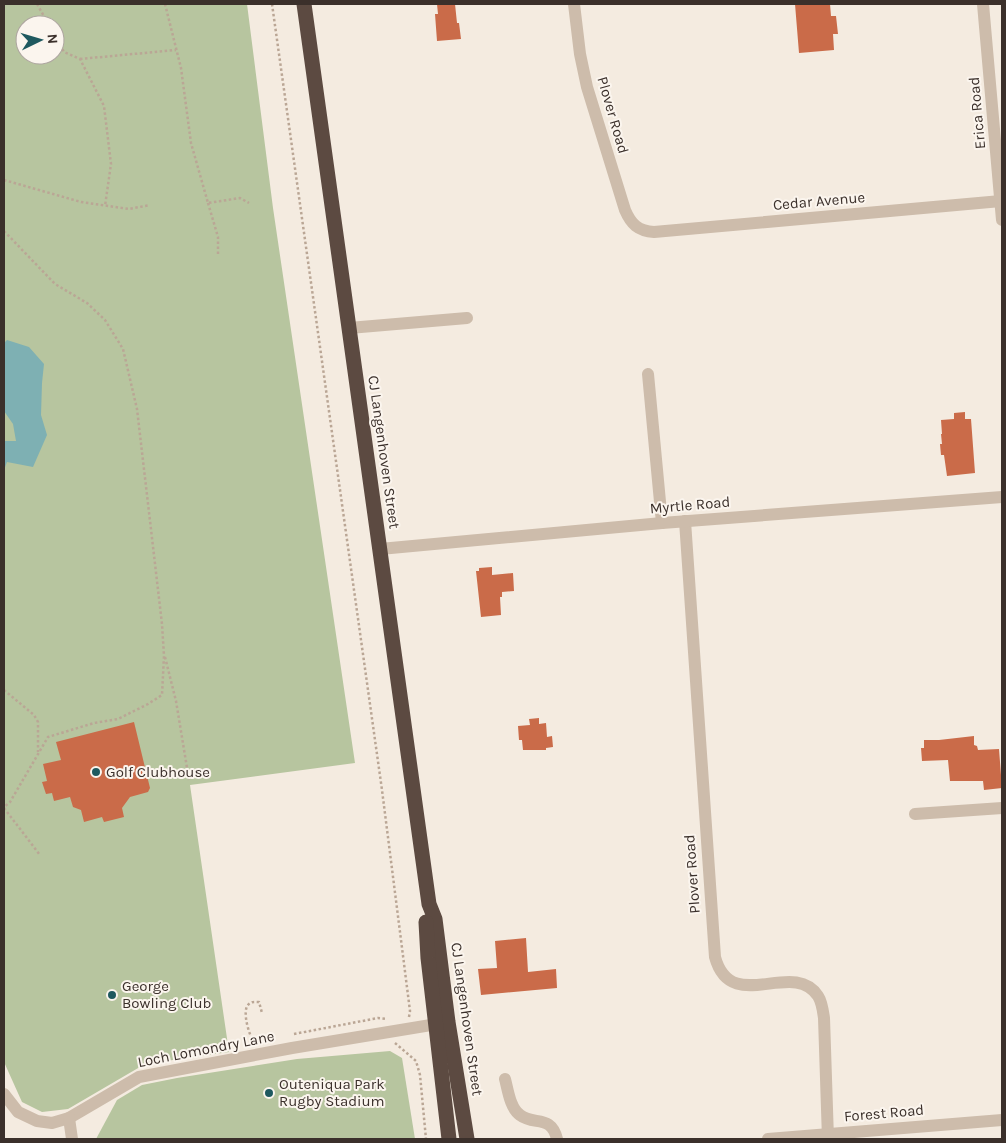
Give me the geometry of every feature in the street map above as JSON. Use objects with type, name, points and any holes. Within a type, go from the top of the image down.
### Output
[{"type":"highway","name":"CJ Langenhoven Street","points":[[304,4],[429,904],[426,913],[428,958],[467,1139]]},
{"type":"highway","name":"CJ Langenhoven Street","points":[[442,1023],[449,1139]]},
{"type":"street","name":"Plover Road","points":[[574,4],[580,54],[590,100],[625,210],[633,225],[640,229]]},
{"type":"street","name":"Erica Road","points":[[983,4],[997,112],[1002,220]]},
{"type":"street","name":"Cedar Avenue","points":[[640,229],[654,232],[1001,201]]},
{"type":"street","points":[[349,328],[467,318]]},
{"type":"street","points":[[648,374],[662,523]]},
{"type":"street","name":"Myrtle Road","points":[[380,549],[685,521],[1002,497]]},
{"type":"street","name":"Plover Road","points":[[685,521],[715,957],[721,973],[728,981],[736,984],[795,982],[812,989],[818,995],[824,1018],[828,1137]]},
{"type":"street","points":[[915,814],[1002,808]]},
{"type":"street","name":"Loch Lomondry Lane","points":[[4,1094],[18,1112],[37,1121],[52,1123],[69,1118],[139,1077],[292,1048],[442,1023]]},
{"type":"street","points":[[505,1079],[514,1109],[518,1114],[521,1117],[548,1124],[553,1129],[557,1139]]},
{"type":"street","points":[[69,1118],[72,1139]]},
{"type":"street","name":"Forest Road","points":[[768,1139],[828,1137],[1002,1120]]},
{"type":"path","points":[[37,4],[43,15]]},
{"type":"path","points":[[165,4],[181,68],[191,143],[218,237],[218,255]]},
{"type":"path","points":[[272,4],[382,790],[410,1011],[410,1017],[406,1018]]},
{"type":"path","points":[[65,52],[80,59],[176,50]]},
{"type":"path","points":[[80,59],[104,106],[112,164],[105,206]]},
{"type":"path","points":[[4,180],[81,202],[105,206],[129,209],[150,204]]},
{"type":"path","points":[[208,202],[240,198],[249,203]]},
{"type":"path","points":[[4,231],[55,284],[87,303],[105,320],[123,349],[137,409],[164,656],[162,695],[118,719],[94,723],[48,737],[10,802],[4,807],[40,855]]},
{"type":"path","points":[[164,656],[176,702],[189,780]]},
{"type":"path","points":[[4,690],[34,715],[38,722],[38,754]]},
{"type":"path","points":[[262,1014],[259,1002],[250,1002],[246,1006],[245,1011],[252,1039],[256,1043],[263,1044]]},
{"type":"path","points":[[290,1036],[307,1030],[378,1018],[392,1019]]},
{"type":"path","points":[[394,1042],[416,1062],[420,1075],[426,1139]]},
{"type":"green space","points":[[4,4],[247,4],[273,208],[355,763],[190,785],[229,1052],[145,1064],[68,1109],[42,1112],[22,1102],[4,1062]]},
{"type":"green space","name":"Outeniqua Park Rugby Stadium","points":[[390,1051],[402,1058],[415,1139],[96,1139],[117,1100],[142,1085],[297,1059]]},
{"type":"water","points":[[7,340],[29,347],[44,364],[41,415],[47,435],[33,467],[7,462],[4,470],[4,441],[16,441],[13,424],[4,411],[4,343]]},
{"type":"building","points":[[437,4],[455,4],[461,39],[437,41],[435,14],[438,14]]},
{"type":"building","points":[[795,4],[830,4],[831,16],[836,16],[838,34],[833,34],[834,50],[799,53]]},
{"type":"building","points":[[965,412],[965,419],[971,419],[975,473],[947,476],[944,455],[941,455],[941,420],[954,419],[954,413]]},
{"type":"building","points":[[492,567],[492,575],[513,573],[514,591],[502,592],[502,597],[500,597],[501,615],[481,617],[476,571],[479,571],[479,568]]},
{"type":"building","points":[[539,718],[539,724],[546,723],[547,737],[552,736],[553,747],[546,748],[546,750],[523,750],[522,740],[519,740],[518,726],[530,725],[529,719]]},
{"type":"building","name":"Golf Clubhouse","points":[[134,722],[150,788],[148,792],[130,797],[122,808],[124,817],[104,822],[102,817],[84,822],[81,810],[73,807],[70,797],[54,801],[52,793],[46,794],[42,782],[47,781],[43,764],[61,760],[56,742]]},
{"type":"building","points":[[974,736],[974,745],[977,746],[978,750],[999,749],[1002,788],[984,790],[983,781],[950,781],[948,760],[922,761],[921,748],[924,748],[924,740]]},
{"type":"building","points":[[526,938],[528,972],[556,969],[557,988],[481,995],[478,969],[497,968],[495,941]]},
{"type":"place","name":"Golf Clubhouse","points":[[96,772]]},
{"type":"place","name":"George Bowling Club","points":[[112,995]]},
{"type":"place","name":"Outeniqua Park Rugby Stadium","points":[[269,1093]]}]
